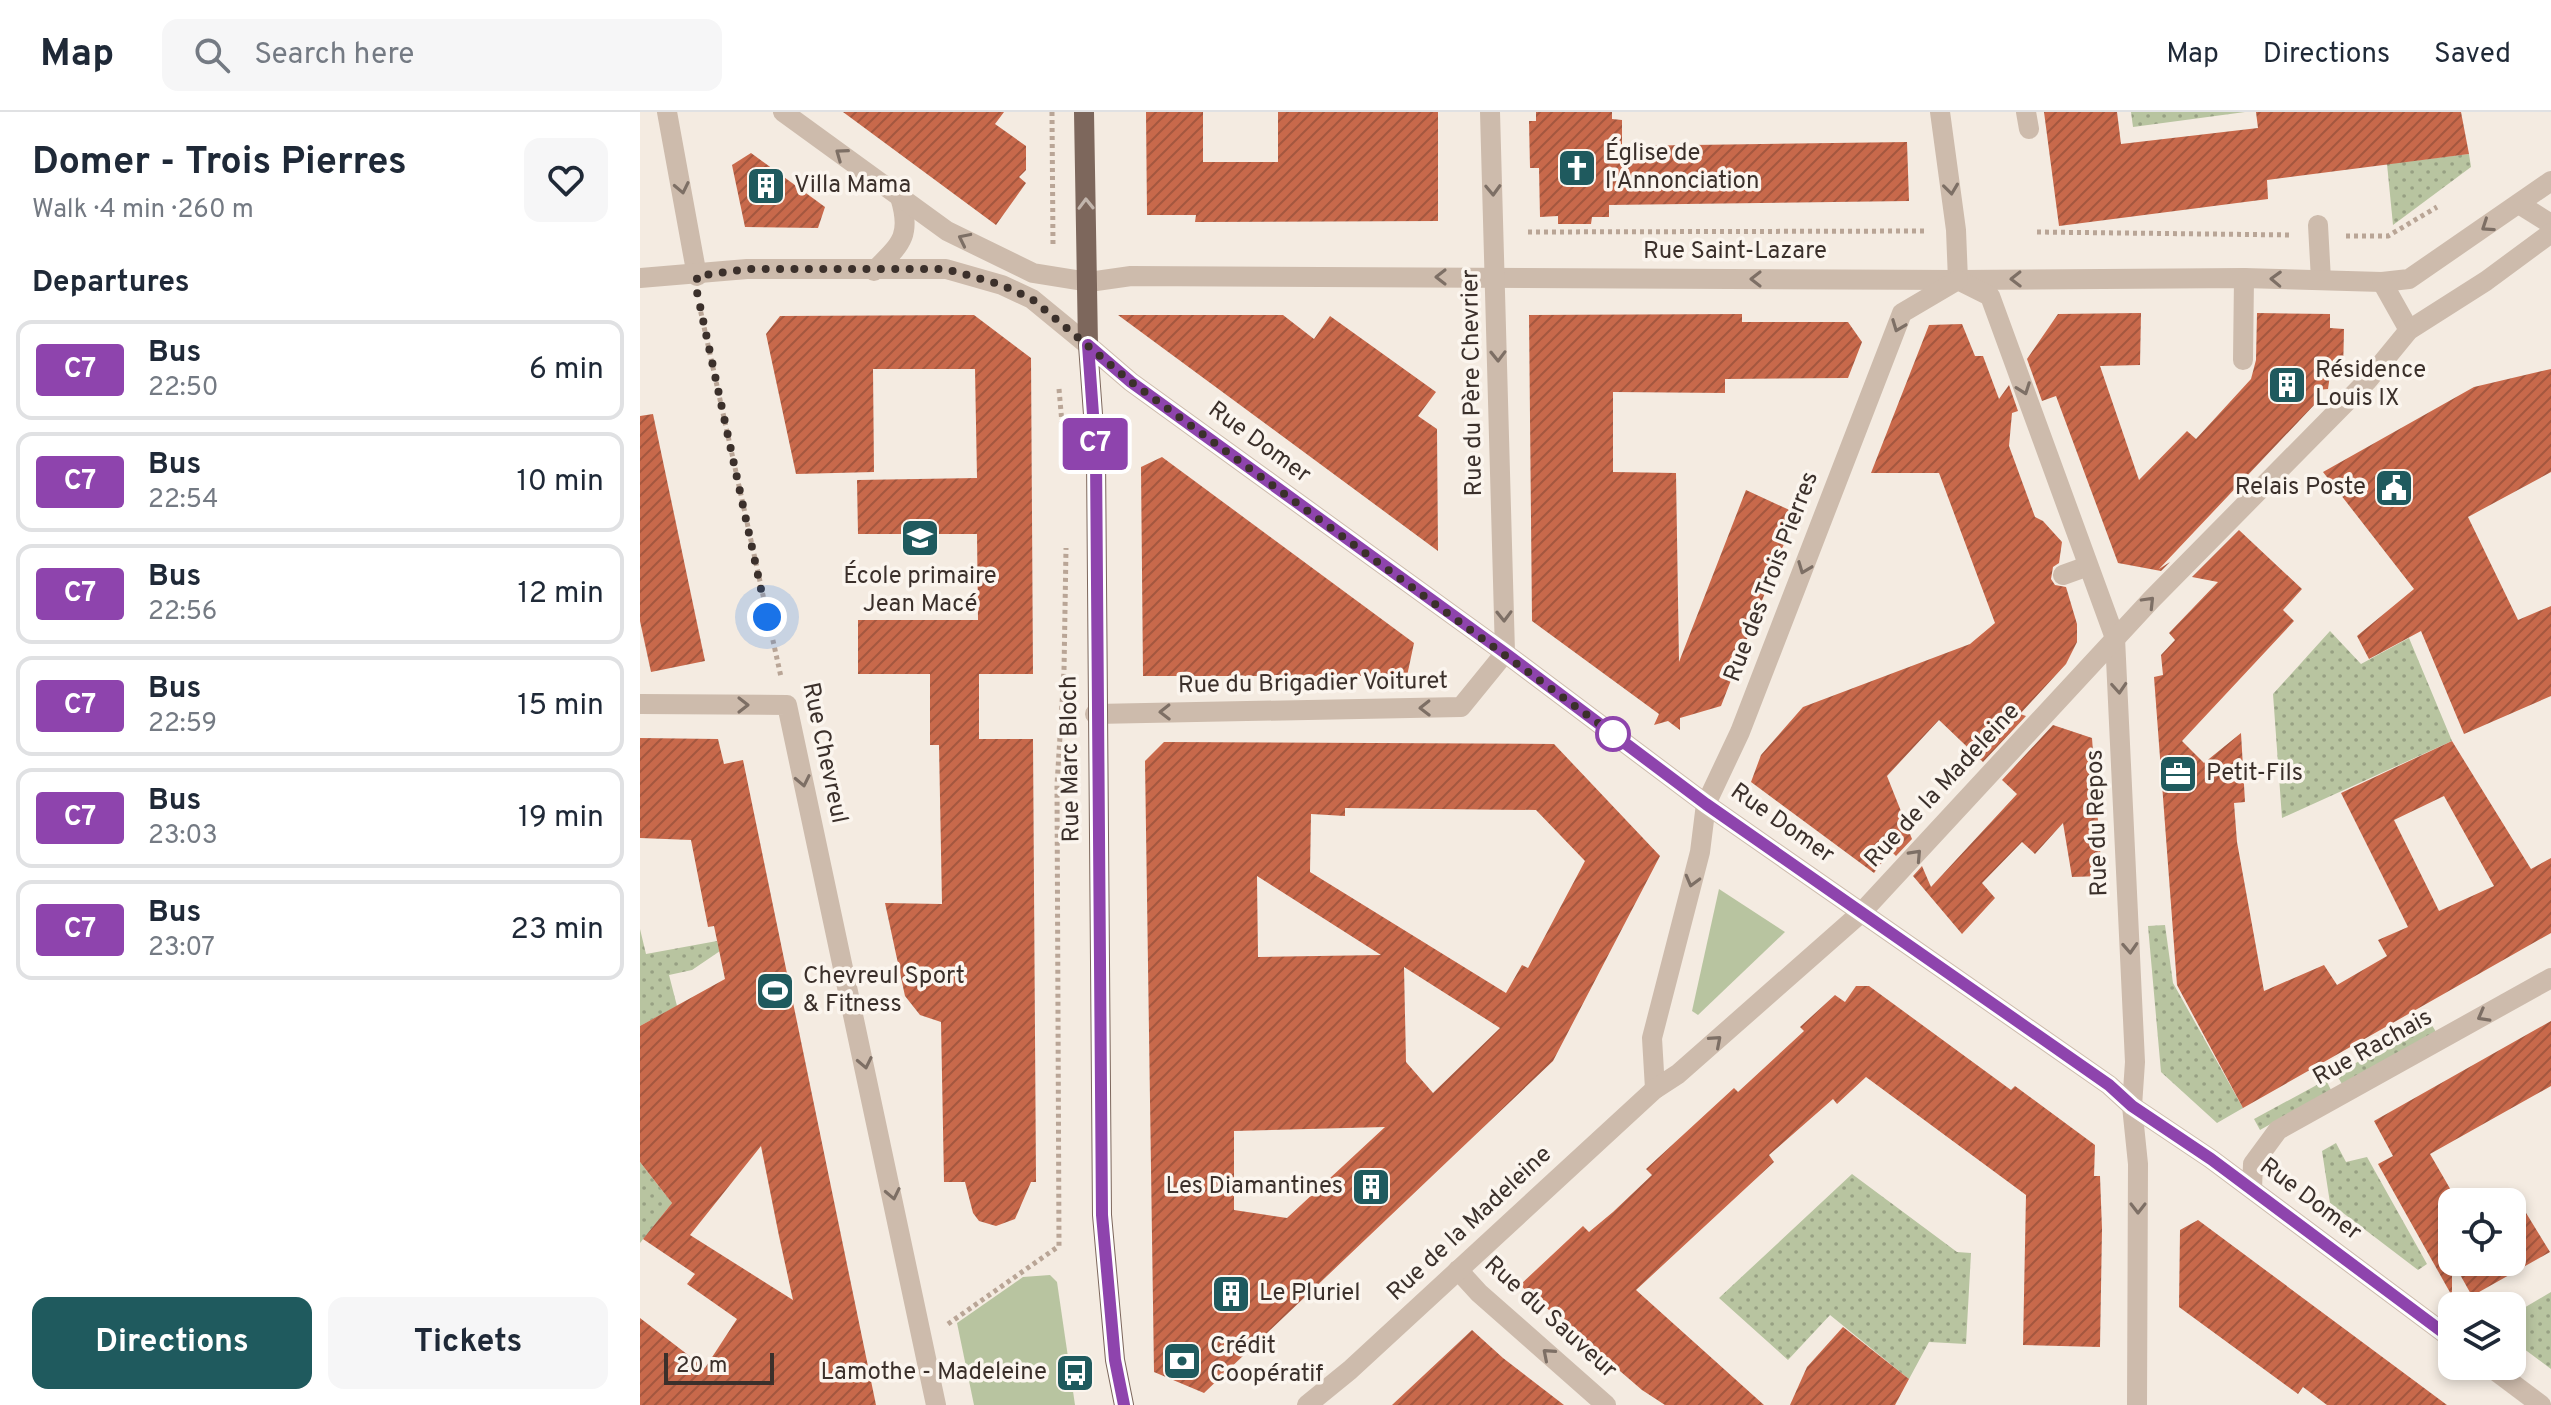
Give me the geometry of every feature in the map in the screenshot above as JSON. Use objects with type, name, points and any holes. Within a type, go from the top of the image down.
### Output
[{"type":"main road","name":"Rue Marc Bloch","points":[[1084,112],[1088,345],[1096,456],[1095,714],[1102,1215],[1115,1360],[1124,1405]]},
{"type":"street","points":[[667,112],[697,276]]},
{"type":"street","points":[[783,112],[947,231],[1033,273],[1089,282]]},
{"type":"street","name":"Rue du Père Chevrier","points":[[1490,112],[1505,653]]},
{"type":"street","points":[[1940,112],[1958,280]]},
{"type":"street","points":[[2409,330],[2382,282],[2409,279],[2551,181]]},
{"type":"street","points":[[874,271],[904,237],[907,220],[900,197]]},
{"type":"street","points":[[2519,204],[2551,224]]},
{"type":"street","points":[[2318,230],[2321,280]]},
{"type":"street","name":"Rue de la Madeleine","points":[[1307,1405],[1655,1089],[1678,1074],[1862,912],[2115,638],[2368,380],[2409,330],[2486,281],[2551,233]]},
{"type":"street","points":[[640,278],[697,276],[747,269],[946,269],[1002,285],[1032,299],[1088,345]]},
{"type":"street","name":"Rue Saint-Lazare","points":[[1089,282],[1131,276],[1958,280],[2244,278],[2382,282]]},
{"type":"street","points":[[2243,360],[2244,278]]},
{"type":"street","name":"Rue du Repos","points":[[1958,280],[1990,296],[2115,638],[2135,1062],[2132,1106],[2138,1164],[2137,1405]]},
{"type":"street","name":"Rue des Trois Pierres","points":[[1655,1089],[1652,1038],[1700,852],[1706,804],[1740,732],[1902,313],[1958,280]]},
{"type":"street","name":"Rue Domer","points":[[1088,345],[1131,382],[1505,653],[1706,804],[2109,1085],[2132,1106],[2252,1189],[2438,1328]]},
{"type":"street","points":[[2063,575],[2088,566]]},
{"type":"street","name":"Rue du Brigadier Voituret","points":[[1095,714],[1461,707],[1505,653]]},
{"type":"street","points":[[640,704],[787,705]]},
{"type":"street","name":"Rue Chevreul","points":[[787,705],[936,1405]]},
{"type":"street","name":"Rue Rachais","points":[[2252,1189],[2253,1164],[2278,1130],[2551,978]]},
{"type":"street","name":"Rue du Sauveur","points":[[1458,1270],[1606,1405]]},
{"type":"street","points":[[2508,1380],[2541,1405]]},
{"type":"path","points":[[1052,112],[1055,276]]},
{"type":"path","points":[[2037,232],[2318,230],[2388,236],[2437,207]]},
{"type":"path","points":[[1528,232],[1887,234],[1940,229]]},
{"type":"path","name":"Rue Chevreul","points":[[697,276],[697,292],[787,705]]},
{"type":"path","points":[[1059,377],[1061,435],[1066,456]]},
{"type":"path","points":[[939,1331],[1059,1246],[1057,785],[1064,671],[1063,555],[1068,542]]},
{"type":"green space","points":[[2131,112],[2245,112],[2133,127]]},
{"type":"green space","points":[[2469,154],[2471,167],[2393,225],[2387,164]]},
{"type":"green space","points":[[2330,631],[2361,664],[2409,638],[2452,741],[2282,818],[2273,694]]},
{"type":"green space","points":[[1719,889],[1785,932],[1698,1015],[1692,1011]]},
{"type":"green space","points":[[2165,925],[2173,983],[2243,1108],[2217,1123],[2161,1072],[2148,926]]},
{"type":"green space","points":[[640,929],[646,954],[717,941],[720,951],[692,970],[669,975],[677,1006],[640,1026]]},
{"type":"green space","points":[[2430,1022],[2436,1032],[2342,1084],[2336,1074]]},
{"type":"green space","points":[[2326,1080],[2331,1090],[2260,1130],[2254,1119]]},
{"type":"green space","points":[[2336,1143],[2346,1162],[2367,1157],[2427,1264],[2418,1270],[2330,1203],[2322,1151]]},
{"type":"green space","points":[[640,1162],[672,1203],[640,1243]]},
{"type":"green space","points":[[1852,1174],[1957,1252],[1971,1253],[1966,1344],[1929,1342],[1909,1379],[1830,1315],[1788,1360],[1719,1298]]},
{"type":"green space","points":[[1050,1275],[1057,1282],[1075,1405],[974,1405],[957,1323],[1023,1277]]},
{"type":"green space","points":[[2551,1292],[2551,1369],[2526,1350],[2526,1307]]},
{"type":"building","points":[[843,112],[1004,112],[995,124],[1026,146],[1026,170],[1019,177],[1026,183],[996,225]]},
{"type":"building","points":[[1146,112],[1203,112],[1203,162],[1278,162],[1278,112],[1438,112],[1438,221],[1195,222],[1196,215],[1147,215]]},
{"type":"building","points":[[1536,112],[1612,112],[1612,119],[1622,120],[1622,146],[1907,142],[1909,201],[1609,205],[1609,217],[1592,217],[1591,224],[1558,224],[1558,216],[1540,217],[1539,168],[1530,168],[1529,121],[1536,121]]},
{"type":"building","points":[[2044,112],[2117,112],[2121,144],[2258,128],[2256,112],[2461,112],[2469,154],[2267,180],[2268,199],[2059,226]]},
{"type":"building","name":"Villa Mama","points":[[751,153],[825,207],[818,228],[745,227],[732,165]]},
{"type":"building","points":[[2141,313],[2140,365],[2100,366],[2139,480],[2187,431],[2196,439],[2251,379],[2256,360],[2257,313],[2330,314],[2330,328],[2344,329],[2343,373],[2330,375],[2328,389],[2317,390],[2316,403],[2159,569],[2170,562],[2161,571],[2118,563],[2056,396],[2042,401],[2027,359],[2058,314]]},
{"type":"building","points":[[1742,314],[1742,322],[1848,322],[1862,342],[1848,378],[1725,379],[1725,393],[1613,392],[1613,472],[1676,473],[1679,662],[1746,490],[1796,513],[1721,706],[1680,718],[1680,730],[1668,721],[1654,725],[1659,714],[1532,621],[1529,315]]},
{"type":"building","points":[[974,315],[1031,358],[1033,674],[979,674],[979,739],[1033,739],[1036,1182],[1031,1182],[1015,1219],[996,1226],[979,1221],[973,1213],[965,1182],[944,1182],[941,1022],[920,1015],[905,996],[885,903],[942,904],[939,745],[930,745],[930,674],[858,674],[858,620],[978,620],[977,534],[858,534],[857,480],[977,478],[975,369],[873,369],[874,472],[796,474],[766,334],[780,316]]},
{"type":"building","points":[[1118,315],[1283,315],[1314,339],[1330,316],[1436,392],[1418,416],[1437,429],[1438,551]]},
{"type":"building","points":[[1962,324],[1975,356],[1983,356],[1999,399],[2009,385],[2018,411],[2012,413],[2009,446],[2035,517],[2043,521],[2062,542],[2059,563],[2053,567],[2051,579],[2055,585],[2066,587],[2077,624],[2077,642],[2066,664],[2020,714],[2026,716],[1983,762],[1939,720],[1887,776],[1912,839],[1896,856],[1891,851],[1874,873],[1751,782],[1761,755],[1803,707],[1970,644],[1995,623],[1939,473],[1871,473],[1929,325]]},
{"type":"building","points":[[2551,369],[2551,472],[2468,517],[2518,620],[2551,606],[2551,696],[2464,734],[2421,631],[2369,659],[2357,636],[2414,589],[2323,472],[2474,387]]},
{"type":"building","points":[[653,414],[705,661],[651,672],[640,621],[640,416]]},
{"type":"building","points":[[1162,457],[1414,643],[1407,676],[1143,676],[1141,467]]},
{"type":"building","points":[[2239,530],[2302,589],[2283,610],[2294,621],[2182,741],[2204,763],[2241,733],[2245,802],[2234,803],[2237,842],[2264,991],[2324,965],[2337,985],[2387,956],[2378,940],[2408,927],[2341,793],[2452,741],[2531,869],[2551,858],[2551,933],[2243,1108],[2177,985],[2154,677],[2163,675],[2161,655],[2175,640],[2169,633],[2218,582],[2192,577]],"holes":[[[2444,796],[2494,886],[2439,911],[2394,820]]]},
{"type":"building","points":[[2053,725],[2092,738],[2102,876],[2072,877],[2063,823],[2035,854],[2022,842],[1982,883],[1995,898],[1962,934],[1913,876],[1922,866],[1931,887],[2017,794],[2002,780]]},
{"type":"building","points":[[640,738],[718,739],[724,764],[743,760],[876,1405],[640,1405],[640,1318],[705,1368],[737,1319],[687,1284],[695,1274],[643,1239],[672,1203],[640,1162],[640,1026],[725,979],[714,926],[708,927],[691,840],[640,838]],"holes":[[[761,1146],[793,1300],[690,1235]]]},
{"type":"building","points":[[1164,742],[1554,744],[1660,856],[1553,1061],[1204,1393],[1154,1372],[1145,761]],"holes":[[[1345,808],[1536,810],[1585,861],[1528,968],[1522,965],[1506,993],[1310,872],[1311,814],[1345,816]],[[1257,876],[1381,955],[1258,957]],[[1404,967],[1500,1028],[1433,1093],[1406,1062]],[[1385,1127],[1287,1218],[1234,1210],[1234,1131]]]},
{"type":"building","points":[[1856,986],[1869,986],[2011,1090],[2015,1086],[2095,1145],[2094,1176],[2100,1176],[2102,1229],[2100,1347],[2023,1345],[2026,1195],[1866,1077],[1837,1104],[1833,1099],[1769,1155],[1774,1162],[1636,1290],[1764,1405],[1665,1405],[1642,1390],[1520,1285],[1583,1226],[1589,1232],[1613,1212],[1652,1175],[1646,1169],[1734,1088],[1738,1092],[1804,1031],[1800,1027],[1835,995],[1845,1002]]},
{"type":"building","points":[[2551,1021],[2551,1086],[2430,1154],[2450,1188],[2438,1188],[2438,1271],[2378,1164],[2393,1156],[2374,1121]]},
{"type":"building","points":[[2526,1213],[2550,1252],[2526,1266]]},
{"type":"building","points":[[2198,1220],[2447,1405],[2327,1405],[2303,1387],[2298,1394],[2179,1307],[2180,1230]]},
{"type":"building","points":[[2441,1276],[2452,1276],[2450,1292]]},
{"type":"building","points":[[2461,1276],[2507,1276],[2479,1292],[2470,1292]]},
{"type":"building","points":[[1843,1327],[1909,1379],[1895,1405],[1790,1405],[1807,1367]]},
{"type":"building","points":[[1472,1330],[1503,1358],[1564,1405],[1392,1405]]},
{"type":"bus line","name":"C7","points":[[1124,1405],[1115,1360],[1102,1215],[1101,915],[1095,714],[1096,456],[1088,345],[1131,382],[1505,653],[1706,804],[2109,1085],[2132,1106],[2211,1159],[2438,1329]]},
{"type":"place","name":"Église de l'Annonciation","points":[[1577,168]]},
{"type":"place","name":"Villa Mama","points":[[766,186]]},
{"type":"place","name":"Résidence Louis IX","points":[[2287,385]]},
{"type":"place","name":"Relais Poste","points":[[2394,488]]},
{"type":"place","name":"École primaire Jean Macé","points":[[920,538]]},
{"type":"place","name":"Petit-Fils","points":[[2178,774]]},
{"type":"place","name":"Chevreul Sport & Fitness","points":[[775,991]]},
{"type":"place","name":"Les Diamantines","points":[[1371,1187]]},
{"type":"place","name":"Le Pluriel","points":[[1231,1294]]},
{"type":"place","name":"Crédit Coopératif","points":[[1182,1361]]},
{"type":"place","name":"Lamothe - Madeleine","points":[[1075,1373]]},
{"type":"route","points":[[767,617],[697,292],[697,276],[747,269],[946,269],[1002,285],[1032,299],[1131,382],[1613,734]]}]
